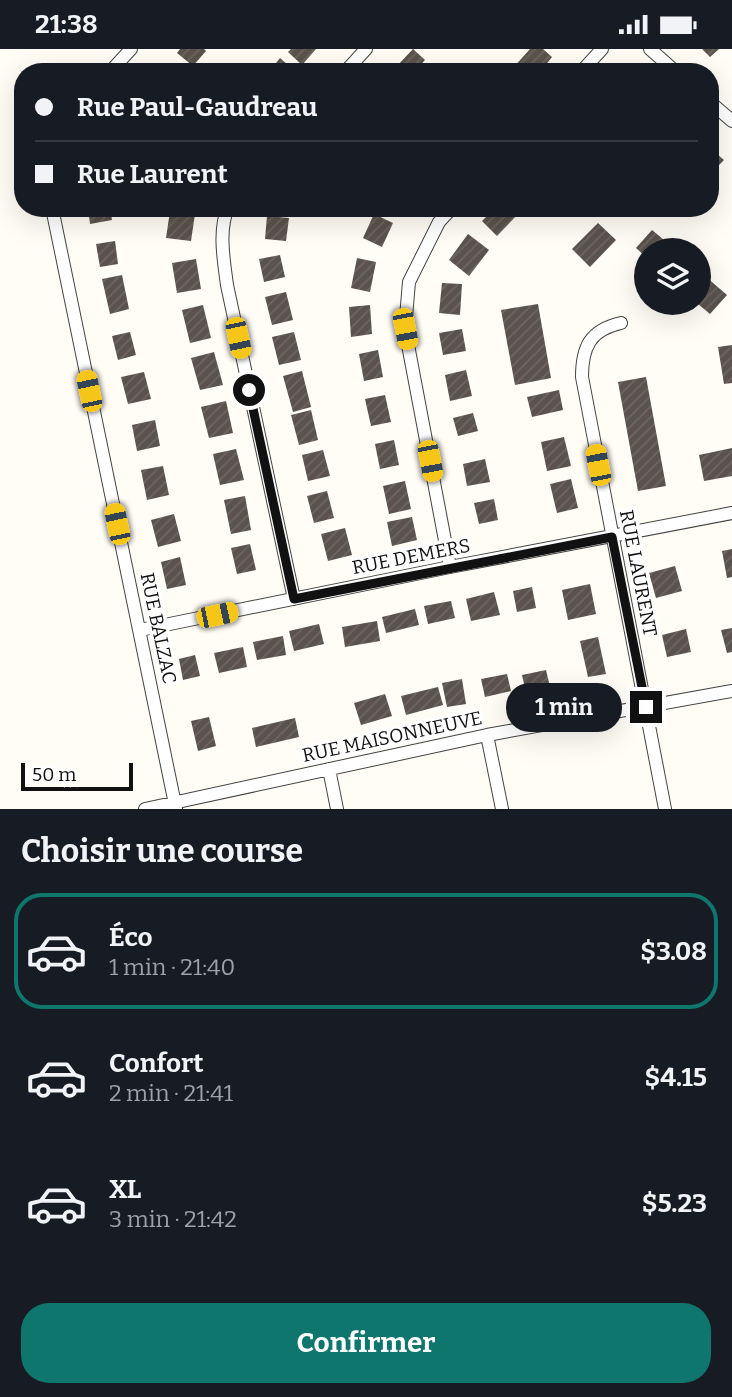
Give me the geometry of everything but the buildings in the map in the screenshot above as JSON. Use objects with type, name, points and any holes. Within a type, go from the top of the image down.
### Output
[{"type":"street","points":[[118,63],[131,49]]},
{"type":"street","points":[[353,63],[366,49]]},
{"type":"street","points":[[589,63],[602,49]]},
{"type":"street","points":[[650,49],[666,63]]},
{"type":"street","name":"RUE BALZAC","points":[[54,217],[175,806]]},
{"type":"street","points":[[225,217],[223,256],[227,285],[294,599]]},
{"type":"street","points":[[444,217],[408,282],[405,329],[450,567]]},
{"type":"street","name":"RUE LAURENT","points":[[621,323],[611,325],[594,335],[586,347],[582,360],[585,394],[665,809]]},
{"type":"street","name":"RUE DEMERS","points":[[140,630],[732,513]]},
{"type":"street","name":"RUE MAISONNEUVE","points":[[145,809],[175,806],[487,735],[732,691]]},
{"type":"street","points":[[487,735],[502,809]]},
{"type":"street","points":[[329,769],[337,809]]},
{"type":"route","points":[[249,390],[294,599],[612,537],[646,707]]}]
